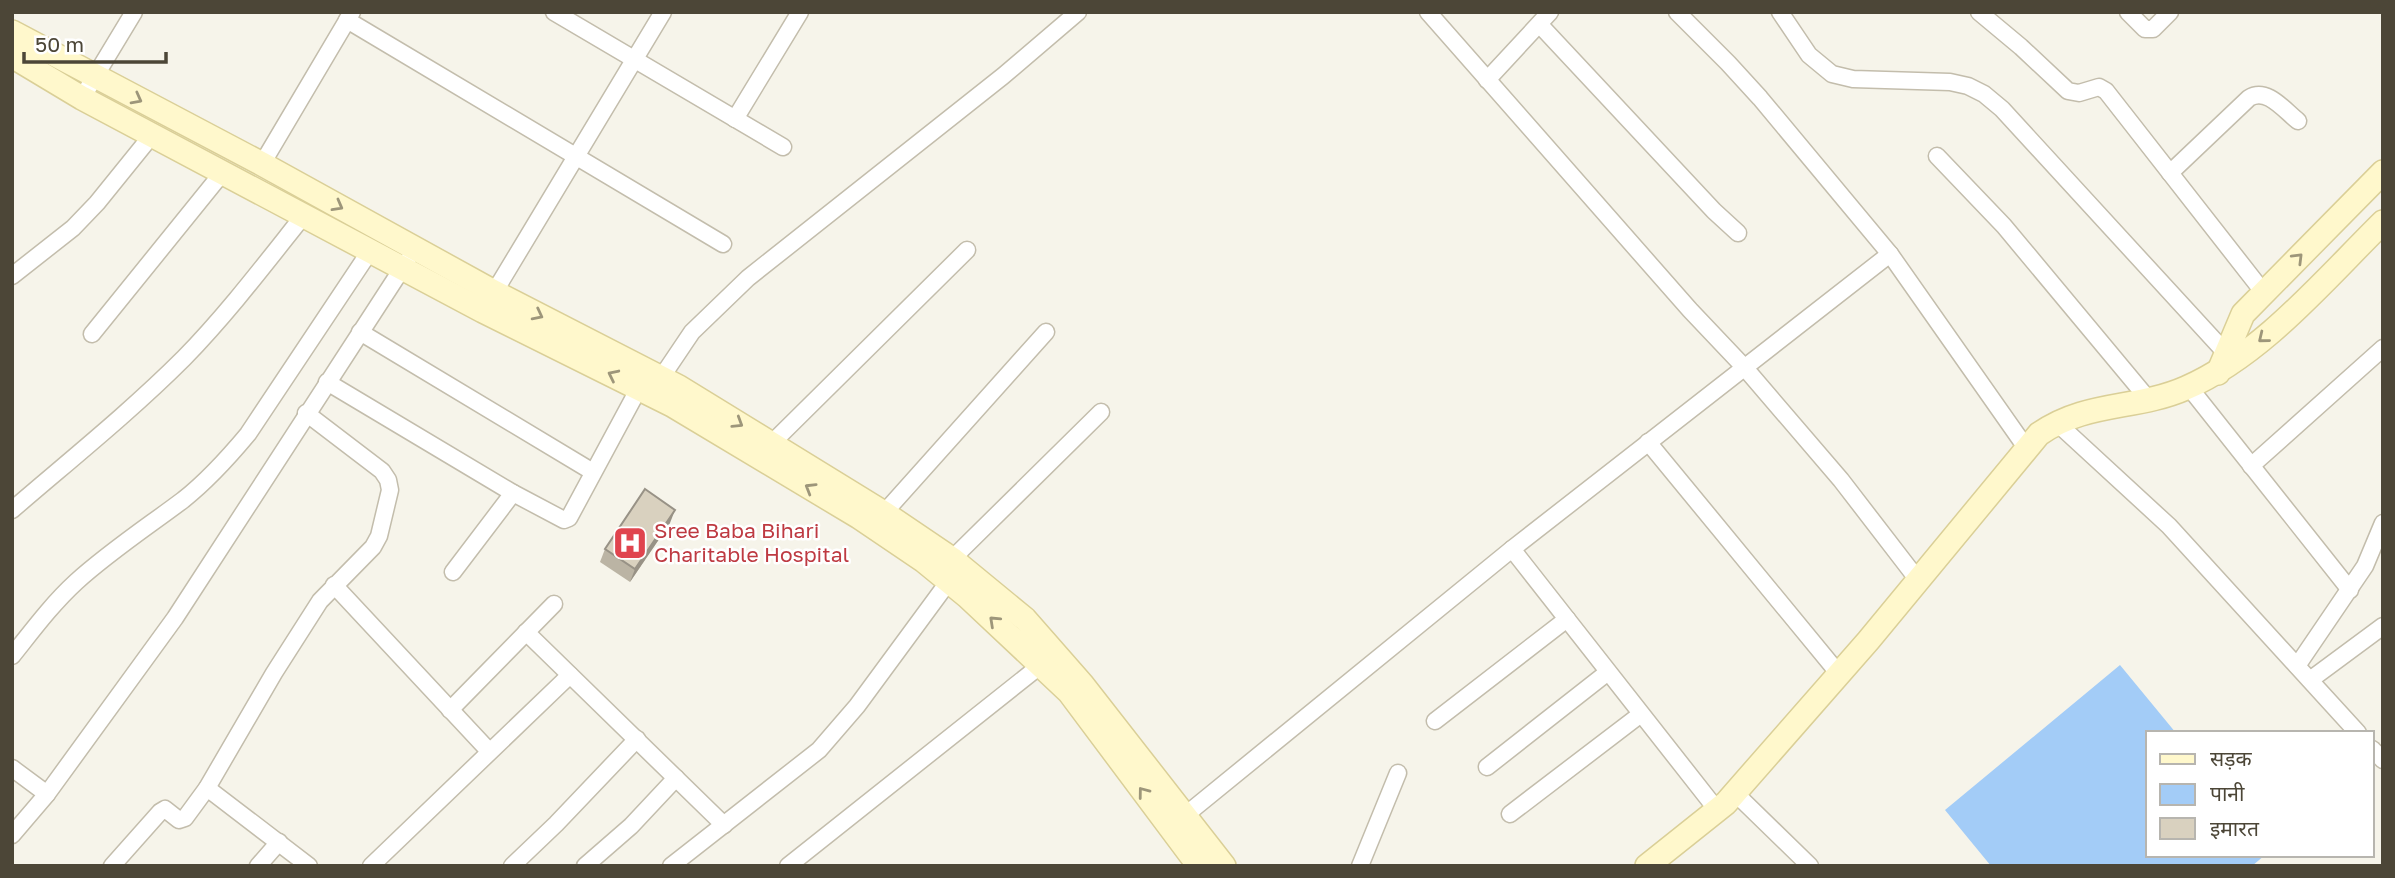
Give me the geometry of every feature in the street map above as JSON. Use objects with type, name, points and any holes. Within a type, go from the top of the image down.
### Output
[{"type":"street","points":[[82,97],[134,12]]},
{"type":"street","points":[[489,301],[663,12]]},
{"type":"street","points":[[735,119],[800,12]]},
{"type":"street","points":[[661,378],[692,332],[748,278],[1003,76],[1078,12]]},
{"type":"street","points":[[1428,12],[1690,310],[1745,368],[1841,480],[1918,580]]},
{"type":"street","points":[[1487,80],[1540,26],[1550,12]]},
{"type":"street","points":[[1676,12],[1760,98],[1890,254],[2027,449]]},
{"type":"street","points":[[1780,12],[1809,55],[1832,74],[1853,79],[1950,82],[1968,86],[1984,94],[2001,109],[2221,362]]},
{"type":"street","points":[[1979,12],[2068,91],[2079,93],[2099,87],[2106,92],[2264,293]]},
{"type":"street","points":[[2128,12],[2145,29],[2153,29],[2170,12]]},
{"type":"street","points":[[558,13],[783,147]]},
{"type":"street","points":[[262,164],[350,16],[576,157],[723,244]]},
{"type":"street","points":[[1540,26],[1714,211],[1738,233]]},
{"type":"street","points":[[12,32],[262,164],[409,258],[672,405],[859,517],[924,561],[1069,692],[1177,822],[1224,866]]},
{"type":"street","points":[[12,56],[82,97],[370,251],[409,258]]},
{"type":"street","points":[[2170,173],[2256,93],[2263,94],[2298,121]]},
{"type":"street","points":[[12,276],[73,228],[97,203],[152,135]]},
{"type":"street","points":[[1937,156],[2012,236],[2149,400]]},
{"type":"street","points":[[92,334],[223,172]]},
{"type":"street","points":[[2221,362],[2243,314],[2383,172]]},
{"type":"street","points":[[12,510],[143,397],[186,356],[246,288],[304,215]]},
{"type":"street","points":[[1647,866],[1735,793],[1839,674],[2039,435],[2056,422],[2081,413],[2149,400],[2189,387],[2221,362],[2268,335],[2383,222]]},
{"type":"street","points":[[771,444],[967,250]]},
{"type":"street","points":[[12,656],[37,623],[74,584],[122,544],[184,499],[234,451],[370,251]]},
{"type":"street","points":[[1177,822],[1512,549],[1890,254]]},
{"type":"street","points":[[12,835],[47,794],[175,618],[409,258]]},
{"type":"street","points":[[489,301],[679,387],[952,558],[1025,619],[1082,684],[1177,822],[1199,866]]},
{"type":"street","points":[[360,332],[593,472]]},
{"type":"street","points":[[884,513],[1046,332]]},
{"type":"street","points":[[2250,466],[2383,348]]},
{"type":"street","points":[[327,382],[513,493],[564,520],[569,518],[639,388]]},
{"type":"street","points":[[2189,387],[2350,590]]},
{"type":"street","points":[[952,558],[1101,412]]},
{"type":"street","points":[[112,866],[160,812],[165,809],[179,820],[185,818],[207,788],[320,601],[373,547],[379,536],[390,490],[388,480],[382,471],[306,413]]},
{"type":"street","points":[[2056,422],[2169,526],[2356,731]]},
{"type":"street","points":[[1648,442],[1839,674]]},
{"type":"street","points":[[453,572],[513,493]]},
{"type":"street","points":[[2297,666],[2365,566],[2383,523]]},
{"type":"street","points":[[1512,549],[1717,810]]},
{"type":"street","points":[[2365,566],[2383,557]]},
{"type":"street","points":[[671,866],[819,750],[949,581]]},
{"type":"street","points":[[334,585],[489,751]]},
{"type":"street","points":[[450,710],[554,604]]},
{"type":"street","points":[[1434,721],[1567,619]]},
{"type":"street","points":[[2310,680],[2383,626]]},
{"type":"street","points":[[526,632],[724,825]]},
{"type":"street","points":[[788,866],[1041,665]]},
{"type":"street","points":[[1487,767],[1608,672]]},
{"type":"street","points":[[371,866],[570,675]]},
{"type":"street","points":[[1510,814],[1642,714]]},
{"type":"street","points":[[512,866],[637,739]]},
{"type":"street","points":[[12,768],[47,794]]},
{"type":"street","points":[[1360,866],[1398,773]]},
{"type":"street","points":[[585,866],[631,826],[676,778]]},
{"type":"street","points":[[207,788],[309,866]]},
{"type":"street","points":[[1735,793],[1799,862]]},
{"type":"street","points":[[258,866],[279,842]]},
{"type":"water","points":[[2120,665],[2174,731],[2146,731],[2146,857],[2263,857],[2252,866],[1991,866],[1945,810]]},
{"type":"building","points":[[645,489],[675,510],[635,569],[605,549]]},
{"type":"place","name":"Sree Baba Bihari Charitable Hospital","points":[[630,543]]}]
